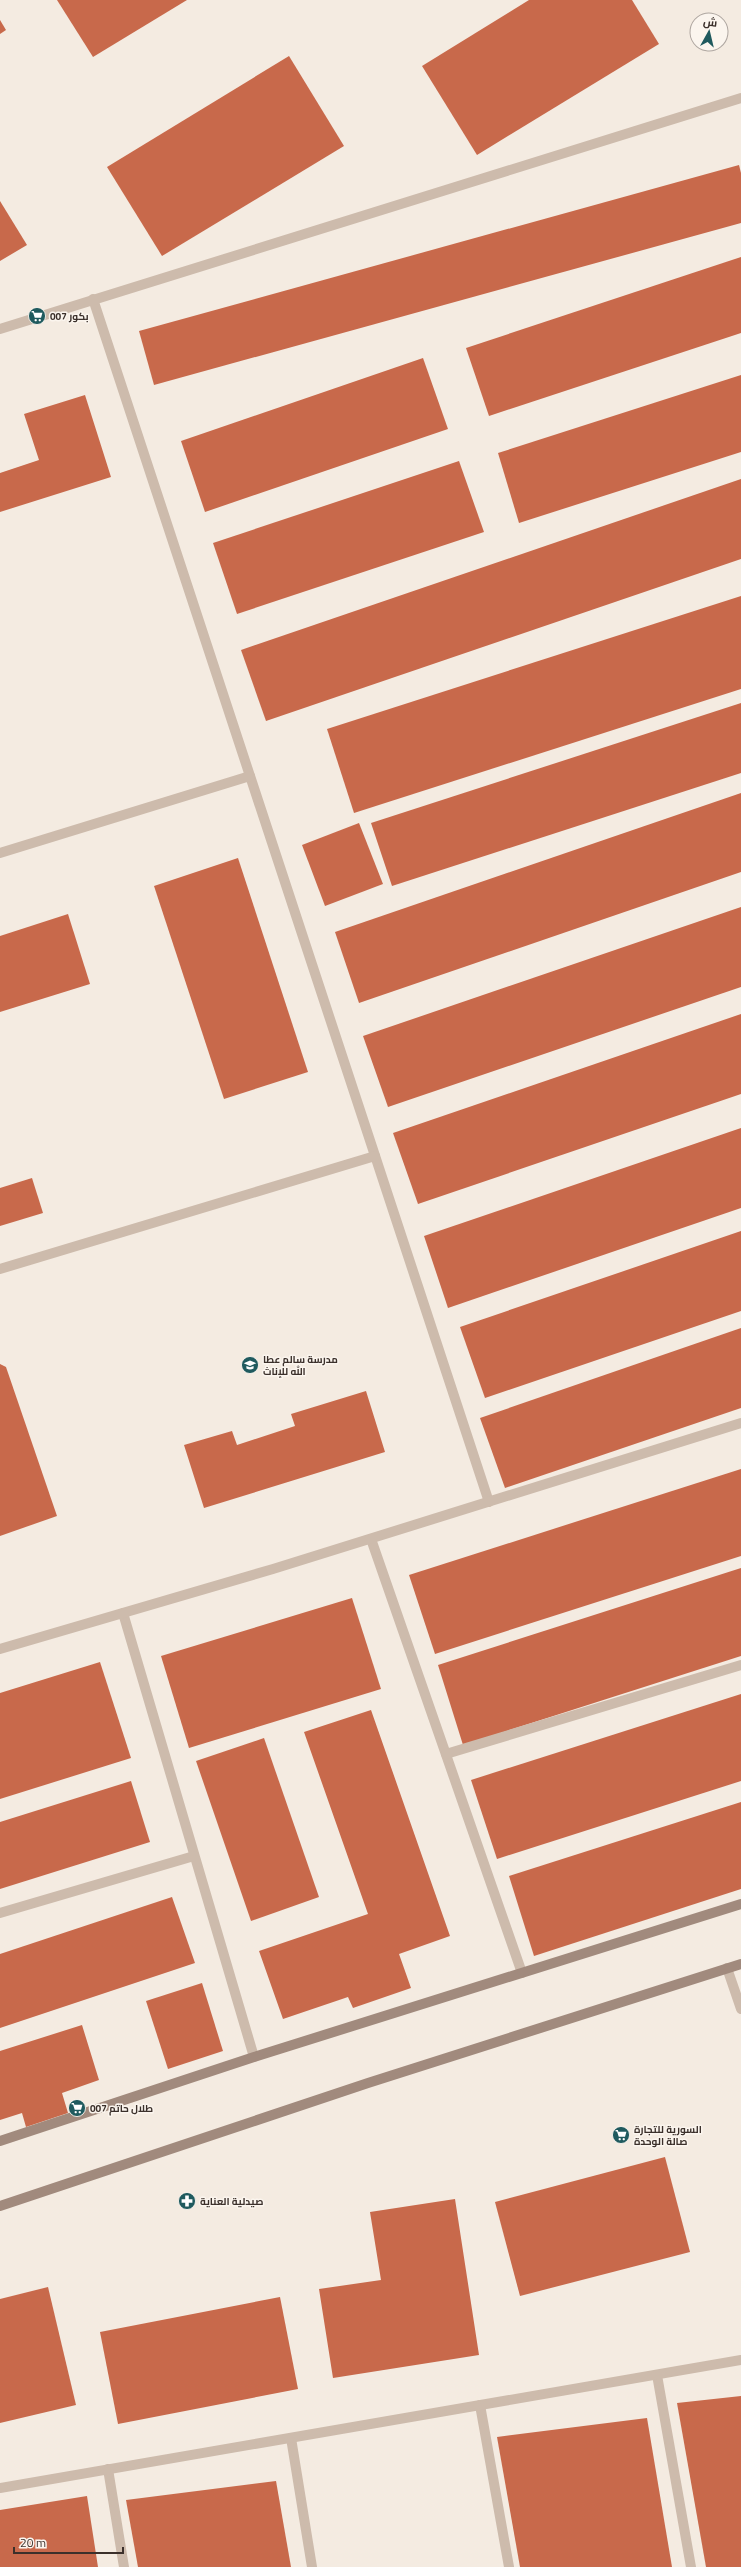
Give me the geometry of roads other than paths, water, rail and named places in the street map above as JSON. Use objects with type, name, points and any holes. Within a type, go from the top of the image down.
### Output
[{"type":"main road","points":[[0,2141],[254,2057],[741,1904]]},
{"type":"main road","points":[[0,2206],[368,2083],[741,1964]]},
{"type":"street","points":[[0,329],[93,298],[741,98]]},
{"type":"street","points":[[93,298],[489,1502]]},
{"type":"street","points":[[0,853],[250,776]]},
{"type":"street","points":[[0,1269],[375,1156]]},
{"type":"street","points":[[0,1649],[371,1539],[741,1423]]},
{"type":"street","points":[[371,1539],[522,1973]]},
{"type":"street","points":[[123,1613],[254,2057]]},
{"type":"street","points":[[446,1754],[741,1664]]},
{"type":"street","points":[[0,1913],[194,1856]]},
{"type":"street","points":[[727,1968],[741,2009]]},
{"type":"street","points":[[0,2488],[741,2360]]},
{"type":"street","points":[[657,2375],[692,2567]]},
{"type":"street","points":[[480,2405],[509,2567]]},
{"type":"street","points":[[291,2438],[312,2567]]},
{"type":"street","points":[[108,2469],[124,2567]]},
{"type":"place","name":"بكور 007","points":[[37,316]]},
{"type":"place","name":"مدرسة سالم عطا الله للإناث","points":[[250,1365]]},
{"type":"place","name":"طلال حاتم 007","points":[[77,2108]]},
{"type":"place","name":"السورية للتجارة صالة الوحدة","points":[[621,2135]]},
{"type":"place","name":"صيدلية العناية","points":[[187,2201]]}]
